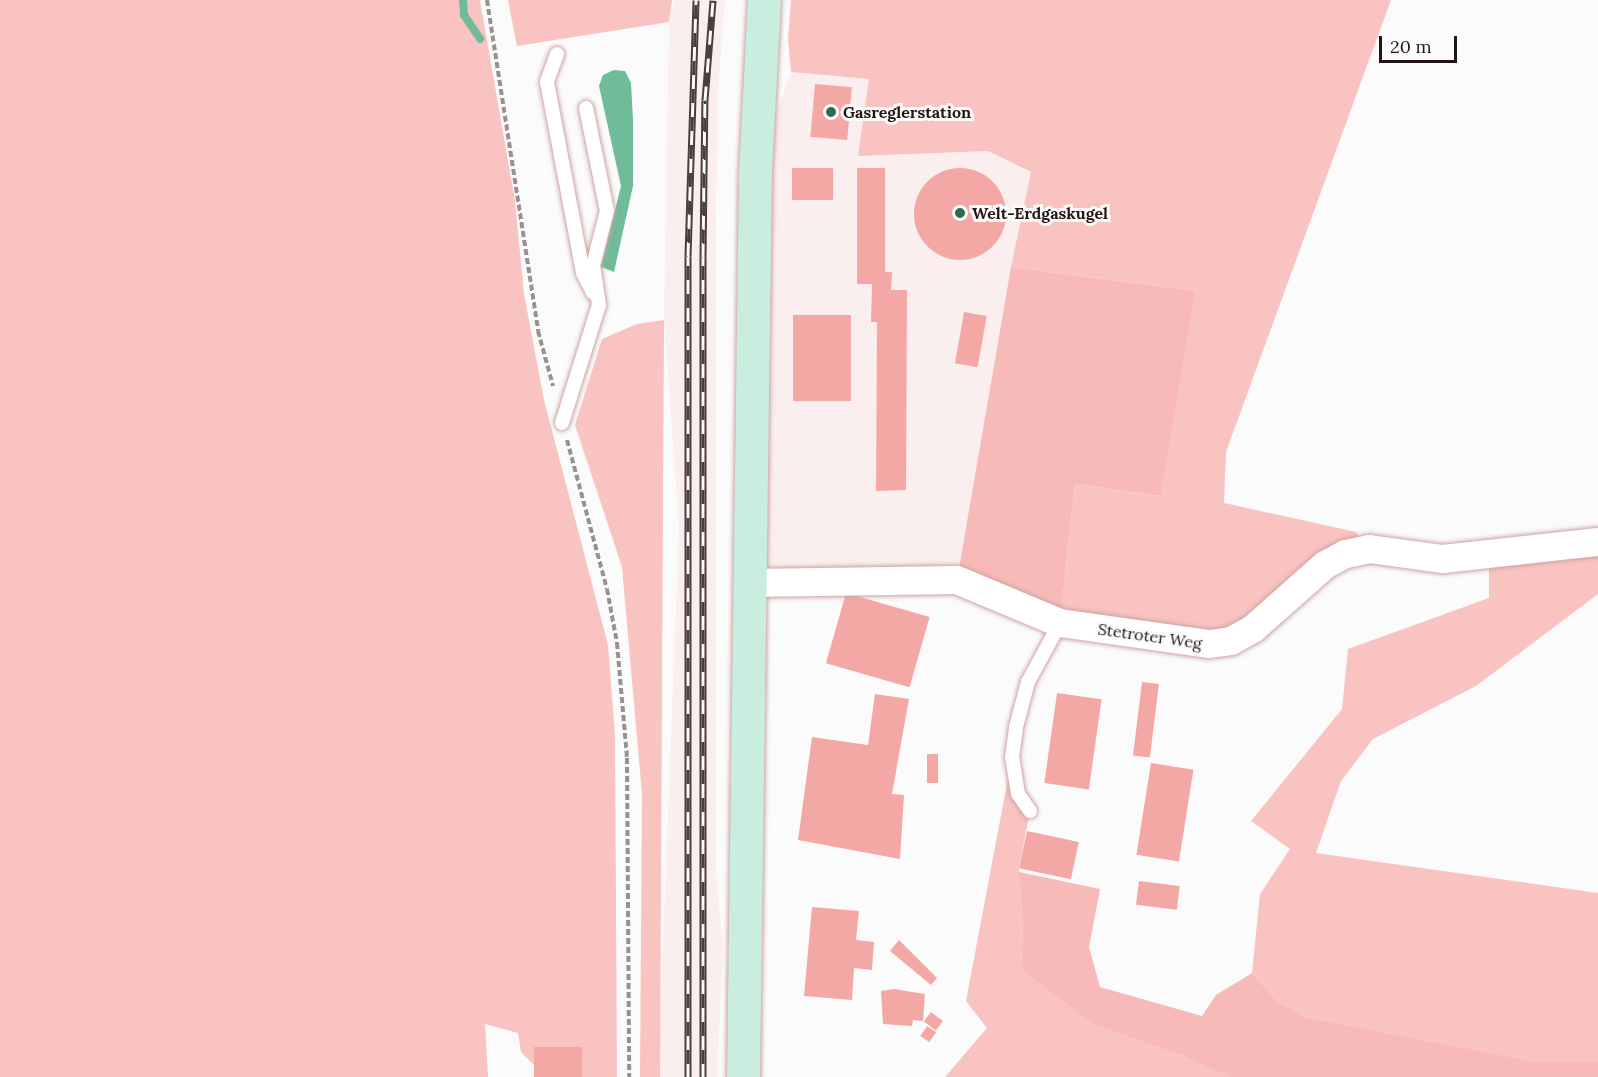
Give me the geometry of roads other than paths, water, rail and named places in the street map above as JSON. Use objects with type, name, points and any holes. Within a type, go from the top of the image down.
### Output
[{"type":"main road","points":[[743,1077],[755,171],[764,0]]},
{"type":"street","name":"Stetroter Weg","points":[[750,584],[957,580],[1060,623],[1221,643],[1254,628],[1325,565],[1346,554],[1369,549],[1443,559],[1598,542]]},
{"type":"lane","points":[[557,54],[547,82],[583,273],[599,305]]},
{"type":"lane","points":[[562,423],[599,305],[593,265],[606,211],[585,108]]},
{"type":"lane","points":[[1030,811],[1018,794],[1012,757],[1016,728],[1028,682],[1060,623]]},
{"type":"waterway","points":[[463,0],[464,15],[480,39]]},
{"type":"railway","points":[[688,1077],[688,256],[696,0]]},
{"type":"railway","points":[[703,1077],[703,257],[705,100],[713,0]]},
{"type":"place","name":"Gasreglerstation","points":[[831,112]]},
{"type":"place","name":"Welt-Erdgaskugel","points":[[960,213]]}]
